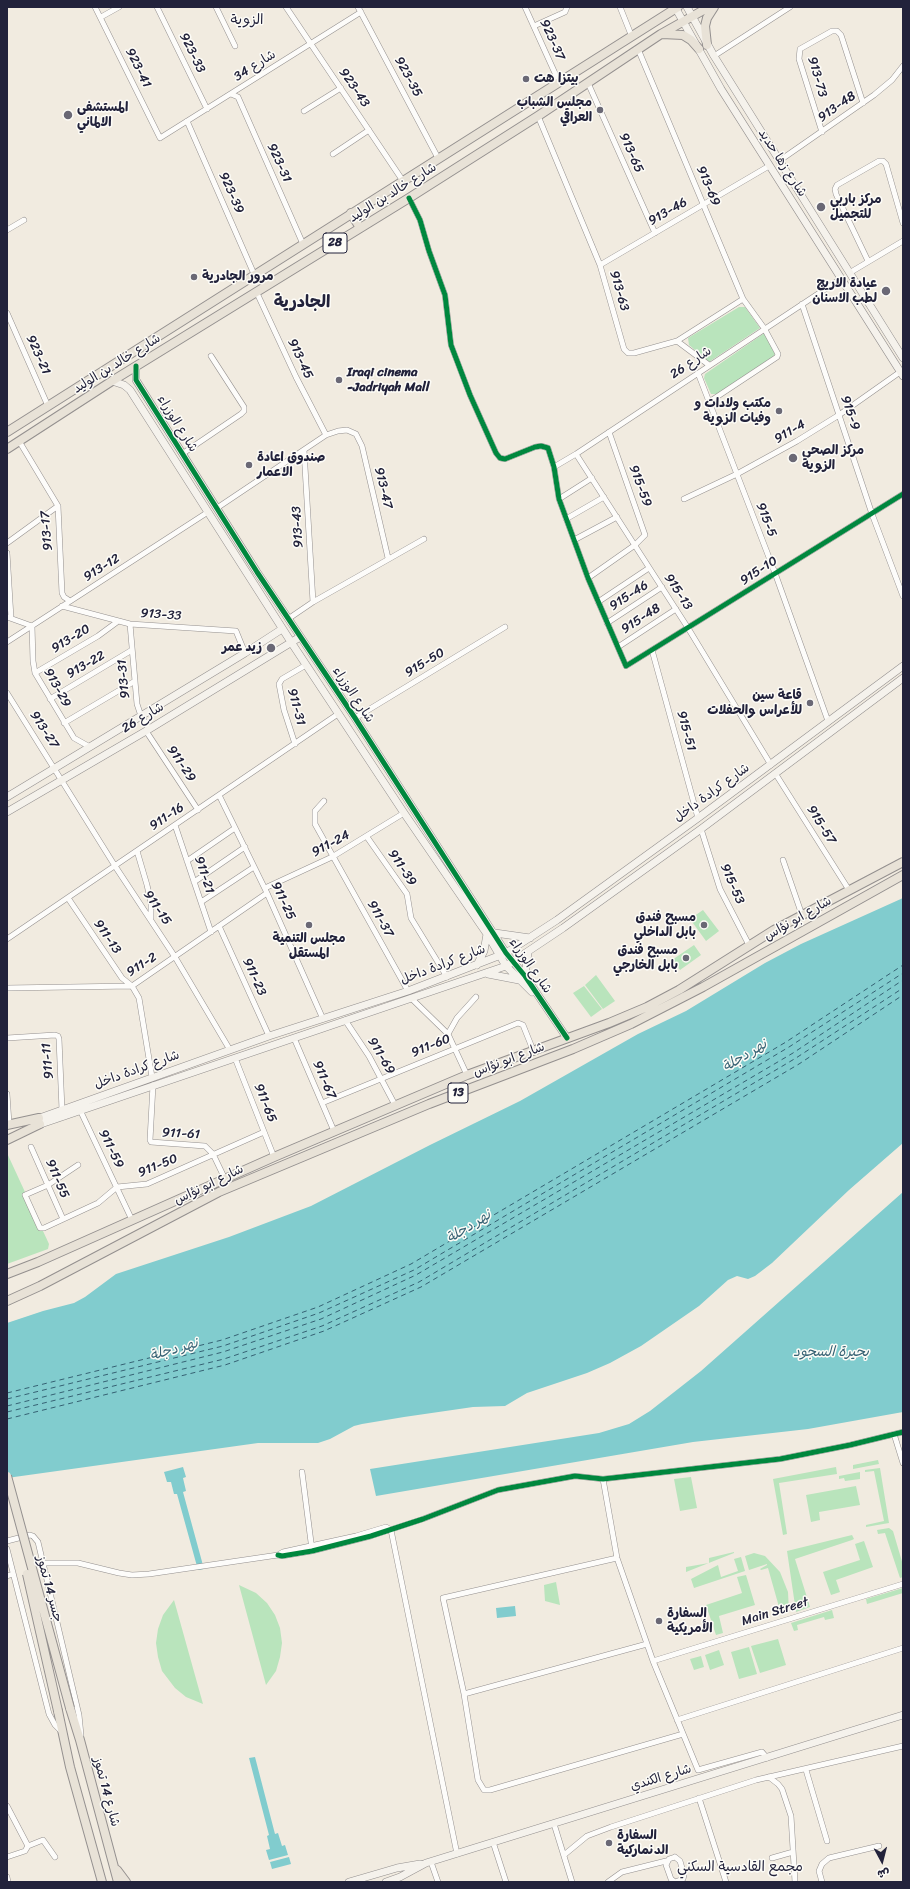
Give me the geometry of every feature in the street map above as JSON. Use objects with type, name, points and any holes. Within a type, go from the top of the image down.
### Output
[{"type":"main road","points":[[654,22],[659,17],[664,7]]},
{"type":"main road","name":"شارع خالد بن الوليد","points":[[8,430],[632,37],[677,7]]},
{"type":"main road","name":"شارع خالد بن الوليد","points":[[7,449],[88,396],[256,291],[409,198],[538,116],[661,34],[694,19],[709,7]]},
{"type":"main road","points":[[707,45],[705,26],[707,18],[714,7]]},
{"type":"main road","points":[[661,34],[683,35],[691,40],[699,49]]},
{"type":"main road","points":[[351,213],[360,228]]},
{"type":"main road","points":[[81,385],[88,396]]},
{"type":"main road","name":"شارع ابو نؤاس","points":[[10,1273],[395,1105],[467,1075],[628,1015],[664,998],[749,945],[802,915],[903,862]]},
{"type":"main road","name":"شارع ابو نؤاس","points":[[7,1300],[40,1286],[219,1192],[422,1107],[573,1049],[644,1018],[703,988],[903,875]]},
{"type":"main road","points":[[8,1126],[39,1121]]},
{"type":"main road","points":[[7,1140],[39,1121]]},
{"type":"main road","name":"جسر 14 تموز","points":[[7,1476],[70,1708]]},
{"type":"main road","name":"جسر 14 تموز","points":[[7,1498],[43,1640],[62,1732]]},
{"type":"main road","name":"شارع 14 تموز","points":[[70,1708],[118,1882]]},
{"type":"main road","points":[[62,1732],[102,1882]]},
{"type":"main road","points":[[114,1865],[126,1882]]},
{"type":"street","name":"923-41","points":[[95,7],[160,138]]},
{"type":"street","points":[[101,17],[120,7]]},
{"type":"street","name":"923-33","points":[[157,7],[207,109]]},
{"type":"street","points":[[216,7],[236,46]]},
{"type":"street","name":"923-43","points":[[286,7],[403,181]]},
{"type":"street","name":"923-35","points":[[358,7],[438,158]]},
{"type":"street","name":"923-37","points":[[525,7],[559,82]]},
{"type":"street","points":[[534,26],[565,12],[567,7]]},
{"type":"street","points":[[620,7],[632,37]]},
{"type":"street","name":"شارع زها حديد","points":[[677,7],[721,89],[902,374]]},
{"type":"street","name":"شارع زها حديد","points":[[688,7],[707,45],[851,272],[903,358]]},
{"type":"street","points":[[714,56],[790,7]]},
{"type":"street","name":"شارع 34","points":[[160,138],[361,12]]},
{"type":"street","name":"913-73","points":[[822,132],[799,59],[800,49],[832,31],[837,31],[841,35],[863,103]]},
{"type":"street","name":"913-69","points":[[638,49],[743,299],[764,328],[777,350],[776,357],[709,402]]},
{"type":"street","name":"913-48","points":[[779,160],[863,103],[892,80],[903,66]]},
{"type":"street","name":"913-65","points":[[588,83],[654,233]]},
{"type":"street","points":[[304,111],[341,88]]},
{"type":"street","name":"923-31","points":[[231,94],[238,97],[303,244]]},
{"type":"street","name":"913-63","points":[[538,116],[600,265],[624,349],[628,353],[634,353],[677,341],[743,299]]},
{"type":"street","name":"923-39","points":[[187,121],[254,274]]},
{"type":"street","points":[[333,154],[369,130]]},
{"type":"street","points":[[868,261],[836,194],[835,189],[837,185],[879,161],[883,161],[886,164],[903,222]]},
{"type":"street","name":"913-46","points":[[600,265],[769,166]]},
{"type":"street","points":[[409,198],[420,220],[429,251],[445,295],[451,344],[470,395],[496,453],[500,458],[505,459],[529,449],[541,446],[548,448],[554,467],[558,499],[588,578],[618,647]]},
{"type":"street","points":[[7,230],[24,220]]},
{"type":"street","points":[[851,272],[903,241]]},
{"type":"street","name":"شارع 26","points":[[554,467],[576,454],[764,328],[842,278]]},
{"type":"street","name":"913-45","points":[[256,291],[296,377],[326,435]]},
{"type":"street","name":"915-9","points":[[802,304],[872,514],[903,596]]},
{"type":"street","name":"923-21","points":[[7,313],[48,406]]},
{"type":"street","points":[[677,341],[709,365]]},
{"type":"street","points":[[182,454],[242,414],[244,411],[244,407],[211,356]]},
{"type":"street","name":"شارع الوزراء","points":[[136,366],[136,380],[257,572],[355,718],[504,954],[514,962],[523,978],[544,1004],[567,1038]]},
{"type":"street","name":"915-5","points":[[698,373],[775,573],[829,720]]},
{"type":"street","name":"911-4","points":[[684,499],[737,474],[797,441],[840,415],[902,374]]},
{"type":"street","name":"شارع الوزراء","points":[[112,381],[124,385],[130,390],[306,666],[404,813],[491,934]]},
{"type":"street","name":"913-47","points":[[326,435],[347,430],[356,434],[362,446],[388,558]]},
{"type":"street","name":"915-59","points":[[609,432],[645,532],[643,538],[635,545]]},
{"type":"street","points":[[217,508],[326,435]]},
{"type":"street","name":"913-17","points":[[19,441],[58,506],[62,593],[64,597],[70,601]]},
{"type":"street","name":"913-43","points":[[304,450],[314,602]]},
{"type":"street","name":"915-13","points":[[576,454],[688,628],[771,765]]},
{"type":"street","points":[[181,470],[190,465]]},
{"type":"street","points":[[558,499],[592,478]]},
{"type":"street","name":"915-10","points":[[618,647],[626,666],[903,494]]},
{"type":"street","points":[[566,519],[604,497]]},
{"type":"street","points":[[7,543],[58,506]]},
{"type":"street","name":"913-12","points":[[7,642],[208,512]]},
{"type":"street","points":[[574,540],[617,517]]},
{"type":"street","points":[[288,619],[388,558],[424,539]]},
{"type":"street","points":[[588,578],[635,545]]},
{"type":"street","points":[[7,553],[9,617],[32,626]]},
{"type":"street","points":[[598,602],[649,568]]},
{"type":"street","points":[[248,576],[257,572]]},
{"type":"street","name":"915-46","points":[[608,623],[662,587]]},
{"type":"street","name":"913-33","points":[[62,606],[117,622],[130,624],[236,631],[245,653]]},
{"type":"street","name":"915-48","points":[[618,647],[676,609]]},
{"type":"street","name":"913-20","points":[[35,673],[98,636],[117,622]]},
{"type":"street","name":"913-31","points":[[130,624],[137,704],[147,730]]},
{"type":"street","name":"913-29","points":[[32,626],[33,661],[35,673],[74,738],[90,747]]},
{"type":"street","name":"915-50","points":[[355,718],[505,626]]},
{"type":"street","name":"شارع 26","points":[[7,797],[142,716],[282,629]]},
{"type":"street","name":"شارع 26","points":[[10,810],[147,730],[300,637]]},
{"type":"street","name":"913-22","points":[[50,699],[132,650]]},
{"type":"street","name":"915-51","points":[[652,650],[698,818]]},
{"type":"street","name":"911-31","points":[[295,744],[280,696],[279,684],[282,679],[306,666]]},
{"type":"street","name":"شارع كرادة داخل","points":[[39,1121],[62,1110],[153,1081],[235,1058],[345,1020],[410,995],[447,977],[504,954],[530,938],[698,818],[903,666]]},
{"type":"street","points":[[318,682],[327,677]]},
{"type":"street","name":"شارع كرادة داخل","points":[[39,1121],[80,1110],[269,1036],[323,1019],[485,974],[514,962],[701,829],[836,726],[903,678]]},
{"type":"street","points":[[64,723],[135,681]]},
{"type":"street","name":"913-27","points":[[7,693],[62,780]]},
{"type":"street","name":"911-16","points":[[7,939],[338,714]]},
{"type":"street","points":[[829,720],[836,726]]},
{"type":"street","name":"911-29","points":[[147,730],[198,810]]},
{"type":"street","name":"915-57","points":[[775,772],[849,890]]},
{"type":"street","name":"911-15","points":[[62,780],[115,866],[175,957],[230,1050]]},
{"type":"street","name":"911-25","points":[[220,795],[266,891],[323,1019]]},
{"type":"street","points":[[7,797],[10,810]]},
{"type":"street","name":"911-37","points":[[324,801],[316,811],[315,824],[332,857],[410,995],[448,1034],[467,1075]]},
{"type":"street","name":"911-24","points":[[266,891],[332,857],[404,813]]},
{"type":"street","name":"911-21","points":[[175,825],[211,932]]},
{"type":"street","points":[[187,861],[236,828]]},
{"type":"street","name":"915-53","points":[[701,829],[720,889],[749,945]]},
{"type":"street","name":"911-39","points":[[367,837],[407,894],[411,918],[447,977]]},
{"type":"street","points":[[194,882],[245,847]]},
{"type":"street","points":[[137,851],[148,891],[151,919]]},
{"type":"street","points":[[783,860],[802,915]]},
{"type":"street","points":[[201,902],[254,867]]},
{"type":"street","name":"911-2","points":[[7,988],[132,986],[211,932],[266,891]]},
{"type":"street","name":"911-13","points":[[68,898],[122,978],[132,986],[140,998],[153,1081]]},
{"type":"street","name":"911-23","points":[[219,926],[269,1036]]},
{"type":"street","points":[[477,966],[491,934],[530,938]]},
{"type":"street","points":[[485,974],[523,978],[528,952]]},
{"type":"street","name":"شارع الوزراء","points":[[504,954],[506,966],[523,978]]},
{"type":"street","points":[[448,1034],[457,1018],[476,997]]},
{"type":"street","name":"911-69","points":[[345,1020],[382,1078],[395,1105]]},
{"type":"street","name":"911-60","points":[[322,1103],[520,1023],[524,1026],[533,1050]]},
{"type":"street","name":"911-11","points":[[7,1038],[58,1036],[60,1039],[62,1110]]},
{"type":"street","name":"911-67","points":[[294,1038],[334,1132]]},
{"type":"street","name":"911-65","points":[[235,1058],[274,1157]]},
{"type":"street","name":"911-61","points":[[153,1081],[151,1142],[154,1144],[205,1146],[213,1154],[225,1179]]},
{"type":"street","points":[[7,1094],[8,1126]]},
{"type":"street","name":"911-59","points":[[80,1110],[132,1220]]},
{"type":"street","points":[[7,1136],[39,1121]]},
{"type":"street","name":"911-50","points":[[117,1186],[147,1184],[264,1132]]},
{"type":"street","name":"911-55","points":[[31,1147],[63,1219]]},
{"type":"street","points":[[78,1165],[48,1185],[25,1195],[40,1228],[44,1228],[98,1203],[117,1186]]},
{"type":"street","points":[[44,1563],[78,1563],[132,1575],[150,1574],[278,1555],[282,1556],[390,1530],[498,1490],[576,1476],[603,1479],[780,1459],[903,1432]]},
{"type":"street","points":[[894,1434],[903,1463]]},
{"type":"street","points":[[302,1472],[312,1548]]},
{"type":"street","points":[[603,1479],[617,1558],[647,1644],[698,1770],[762,1752],[767,1758]]},
{"type":"street","points":[[390,1530],[457,1854]]},
{"type":"street","points":[[7,1541],[33,1536],[38,1542],[79,1715],[81,1734],[80,1740]]},
{"type":"street","points":[[7,1549],[49,1714],[54,1726],[62,1732]]},
{"type":"street","points":[[617,1558],[443,1598],[464,1694],[478,1780],[484,1790],[515,1784],[683,1734]]},
{"type":"street","points":[[7,1576],[14,1574]]},
{"type":"street","name":"Main Street","points":[[654,1661],[903,1584]]},
{"type":"street","points":[[464,1694],[647,1644]]},
{"type":"street","points":[[677,1720],[903,1648]]},
{"type":"street","name":"شارع الكندي","points":[[349,1882],[397,1868],[429,1862],[457,1854],[903,1715]]},
{"type":"street","points":[[564,1855],[578,1843],[595,1832],[699,1798],[769,1777],[806,1770],[903,1746]]},
{"type":"street","points":[[806,1770],[827,1841]]},
{"type":"street","points":[[769,1777],[778,1784],[789,1806],[792,1822],[795,1882]]},
{"type":"street","points":[[699,1798],[726,1882]]},
{"type":"street","points":[[7,1806],[28,1846]]},
{"type":"street","points":[[554,1824],[572,1882]]},
{"type":"street","points":[[7,1857],[25,1852],[28,1846],[40,1841],[45,1841],[55,1857]]},
{"type":"street","points":[[493,1842],[506,1882]]},
{"type":"street","points":[[822,1882],[819,1871],[822,1864],[828,1858],[879,1846]]},
{"type":"street","points":[[772,1858],[793,1852]]},
{"type":"street","points":[[608,1882],[622,1872],[666,1861],[675,1857],[680,1860],[684,1875],[683,1879],[675,1882],[671,1879],[666,1861]]},
{"type":"street","points":[[429,1862],[438,1882]]},
{"type":"street","name":"شارع الكندي","points":[[386,1882],[400,1877],[429,1862]]},
{"type":"street","points":[[7,1877],[8,1882]]},
{"type":"green space","points":[[739,307],[745,307],[760,328],[709,362],[689,345],[688,338]]},
{"type":"green space","points":[[765,334],[775,354],[773,357],[717,394],[711,394],[704,378],[705,374]]},
{"type":"green space","name":"مسبح فندق بابل الداخلي","points":[[703,910],[719,931],[706,941],[690,919]]},
{"type":"green space","name":"مسبح فندق بابل الخارجي","points":[[694,945],[701,955],[680,970],[672,960]]},
{"type":"green space","points":[[596,975],[615,1001],[603,1009],[585,985]]},
{"type":"green space","points":[[584,986],[602,1009],[591,1017],[573,993]]},
{"type":"green space","points":[[7,1153],[49,1244],[48,1249],[7,1264]]},
{"type":"green space","points":[[878,1460],[879,1464],[853,1469],[853,1465]]},
{"type":"green space","points":[[836,1467],[837,1474],[779,1483],[787,1534],[783,1535],[773,1479]]},
{"type":"green space","points":[[880,1468],[889,1523],[866,1527],[866,1525],[884,1521],[874,1471],[865,1472],[865,1470]]},
{"type":"green space","points":[[860,1472],[860,1479],[845,1481],[844,1478],[839,1479],[839,1476]]},
{"type":"green space","points":[[691,1477],[697,1508],[680,1511],[674,1479]]},
{"type":"green space","points":[[856,1486],[860,1505],[819,1512],[820,1520],[811,1522],[806,1495]]},
{"type":"green space","points":[[889,1528],[893,1531],[903,1565],[903,1577],[900,1578],[885,1533],[878,1534],[877,1530]]},
{"type":"green space","points":[[852,1535],[854,1539],[852,1540],[795,1559],[810,1607],[796,1612],[787,1551]]},
{"type":"green space","points":[[864,1541],[873,1567],[836,1580],[840,1592],[831,1595],[823,1572],[860,1560],[855,1544]]},
{"type":"green space","points":[[734,1552],[734,1553],[709,1563],[709,1558]]},
{"type":"green space","points":[[754,1553],[765,1556],[780,1572],[788,1592],[789,1612],[781,1614],[768,1568],[760,1569],[767,1564],[749,1570],[745,1556]]},
{"type":"green space","points":[[741,1557],[745,1571],[694,1588],[691,1579],[718,1565],[721,1577],[738,1571],[734,1559]]},
{"type":"green space","points":[[709,1563],[686,1572],[686,1567]]},
{"type":"green space","points":[[746,1575],[755,1605],[719,1616],[723,1633],[716,1635],[706,1605],[742,1593],[737,1577]]},
{"type":"green space","points":[[556,1582],[560,1605],[545,1601],[544,1585]]},
{"type":"green space","points":[[239,1585],[256,1593],[267,1603],[275,1615],[280,1628],[282,1643],[280,1657],[276,1671],[266,1685]]},
{"type":"green space","points":[[903,1588],[903,1593],[867,1604],[866,1599]]},
{"type":"green space","points":[[174,1600],[203,1704],[186,1697],[175,1688],[162,1671],[158,1657],[156,1643],[158,1629],[163,1615]]},
{"type":"green space","points":[[832,1610],[834,1618],[825,1620],[824,1617],[797,1625],[798,1630],[794,1631],[791,1623]]},
{"type":"green space","points":[[778,1639],[786,1665],[760,1673],[751,1646]]},
{"type":"green space","points":[[749,1647],[757,1674],[739,1679],[731,1652]]},
{"type":"green space","points":[[719,1650],[724,1665],[710,1670],[705,1655]]},
{"type":"green space","points":[[701,1656],[704,1667],[694,1670],[690,1659]]},
{"type":"water","name":"نهر دجلة","points":[[903,898],[903,1143],[849,1190],[772,1263],[755,1276],[748,1279],[737,1276],[728,1280],[699,1306],[641,1346],[610,1363],[587,1373],[527,1393],[505,1406],[473,1407],[362,1424],[354,1426],[330,1439],[318,1443],[258,1443],[7,1478],[7,1323],[43,1311],[74,1303],[85,1297],[116,1274],[229,1237],[311,1206],[520,1101],[638,1034],[686,1011],[765,963],[801,944]]},
{"type":"water","name":"بحيرة السجود","points":[[903,1192],[903,1412],[808,1429],[693,1442],[376,1496],[370,1469],[599,1433],[629,1424],[650,1411],[701,1371]]},
{"type":"water","points":[[183,1467],[186,1477],[183,1478],[186,1491],[183,1492],[204,1569],[198,1570],[177,1494],[174,1494],[171,1482],[167,1482],[164,1472]]},
{"type":"water","points":[[515,1606],[516,1616],[497,1618],[496,1608]]},
{"type":"water","points":[[255,1757],[275,1834],[278,1833],[282,1846],[285,1845],[288,1855],[269,1860],[266,1850],[270,1849],[267,1836],[269,1835],[249,1758]]},
{"type":"water","points":[[289,1857],[291,1864],[272,1869],[270,1862]]},
{"type":"ferry route","points":[[7,1393],[222,1340],[318,1307],[411,1264],[786,1042],[903,965]]},
{"type":"ferry route","points":[[7,1399],[223,1346],[319,1313],[414,1270],[789,1047],[903,973]]},
{"type":"ferry route","points":[[7,1406],[223,1352],[321,1319],[416,1275],[793,1053],[903,980]]},
{"type":"ferry route","points":[[7,1412],[224,1359],[322,1326],[419,1282],[796,1058],[903,988]]},
{"type":"ferry route","points":[[7,1419],[225,1365],[324,1331],[421,1287],[799,1064],[903,995]]},
{"type":"cycle path","points":[[409,198],[420,220],[429,251],[445,295],[451,345],[470,395],[496,453],[500,458],[505,459],[535,447],[541,446],[548,448],[554,467],[559,499],[588,578],[626,666],[903,494]]},
{"type":"cycle path","points":[[136,366],[136,380],[257,572],[355,718],[506,953],[525,976],[567,1038]]},
{"type":"cycle path","points":[[278,1555],[282,1556],[312,1551],[371,1536],[423,1519],[498,1490],[575,1476],[603,1479],[780,1459],[850,1445],[903,1432]]},
{"type":"place","name":"بيتزا هت","points":[[526,79]]},
{"type":"place","name":"مجلس الشباب العراقي","points":[[600,110]]},
{"type":"place","name":"المستشفى الالماني","points":[[68,115]]},
{"type":"place","name":"مركز باربي للتجميل","points":[[821,207]]},
{"type":"place","name":"مرور الجادرية","points":[[194,277]]},
{"type":"place","name":"عيادة الاريج لطب الاسنان","points":[[886,291]]},
{"type":"place","name":"Iraqi cinema -Jadriyah Mall","points":[[339,380]]},
{"type":"place","name":"مكتب ولادات و وفيات الزوية","points":[[779,411]]},
{"type":"place","name":"مركز الصحي الزوية","points":[[793,458]]},
{"type":"place","name":"صندوق اعادة الاعمار","points":[[249,465]]},
{"type":"place","name":"زيد عمر","points":[[271,648]]},
{"type":"place","name":"قاعة سين للأعراس والحفلات","points":[[810,703]]},
{"type":"place","name":"مجلس التنمية المستقل","points":[[309,925]]},
{"type":"place","name":"مسبح فندق بابل الداخلي","points":[[704,925]]},
{"type":"place","name":"مسبح فندق بابل الخارجي","points":[[686,958]]},
{"type":"place","name":"السفارة الأمريكية","points":[[659,1621]]},
{"type":"place","name":"السفارة الدنماركية","points":[[609,1843]]},
{"type":"district","name":"الزوية","points":[[247,20]]},
{"type":"district","name":"الجادرية","points":[[302,303]]},
{"type":"district","name":"مجمع القادسية السكني","points":[[740,1867]]}]
